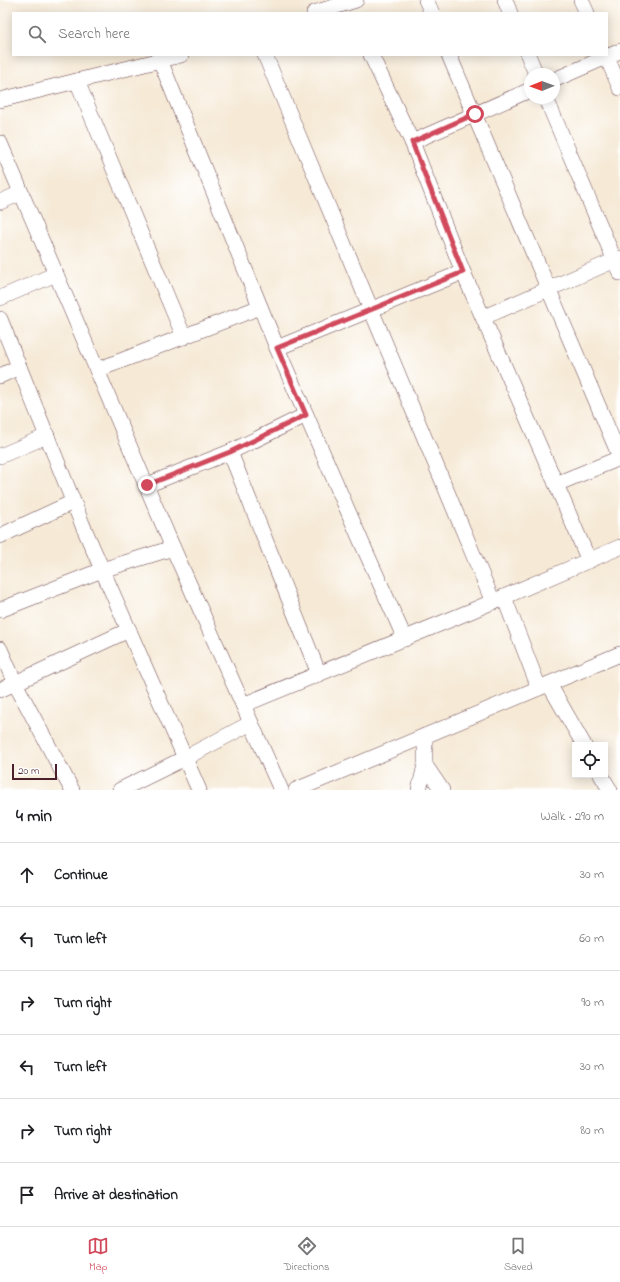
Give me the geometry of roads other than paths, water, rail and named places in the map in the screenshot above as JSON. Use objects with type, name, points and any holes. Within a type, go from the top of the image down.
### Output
[{"type":"street","points":[[426,0],[432,12]]},
{"type":"street","points":[[505,0],[510,12]]},
{"type":"street","points":[[581,0],[587,12]]},
{"type":"street","points":[[319,12],[351,5]]},
{"type":"street","points":[[611,54],[620,88]]},
{"type":"street","points":[[0,100],[177,56]]},
{"type":"street","points":[[264,56],[372,310],[498,600],[544,686],[582,742]]},
{"type":"street","points":[[371,56],[412,142],[463,272],[484,317],[588,561]]},
{"type":"street","points":[[450,56],[620,458],[556,484]]},
{"type":"street","points":[[528,56],[533,68]]},
{"type":"street","points":[[560,77],[607,56]]},
{"type":"street","points":[[160,60],[277,348],[405,639]]},
{"type":"street","points":[[77,81],[184,337]]},
{"type":"street","points":[[412,142],[524,93]]},
{"type":"street","points":[[484,317],[549,288],[618,264],[549,104]]},
{"type":"street","points":[[0,143],[174,548],[281,790]]},
{"type":"street","points":[[0,202],[21,193]]},
{"type":"street","points":[[277,348],[463,272]]},
{"type":"street","points":[[0,298],[56,274]]},
{"type":"street","points":[[97,370],[260,307]]},
{"type":"street","points":[[0,319],[73,502],[199,790]]},
{"type":"street","points":[[0,376],[20,367]]},
{"type":"street","points":[[147,485],[230,452],[306,415]]},
{"type":"street","points":[[0,456],[47,436]]},
{"type":"street","points":[[230,452],[319,674]]},
{"type":"street","points":[[0,536],[73,502]]},
{"type":"street","points":[[244,705],[498,600],[620,547]]},
{"type":"street","points":[[0,610],[102,570],[174,548]]},
{"type":"street","points":[[0,690],[128,630]]},
{"type":"street","points":[[0,649],[15,683],[72,790]]},
{"type":"street","points":[[296,790],[620,654]]},
{"type":"street","points":[[120,790],[252,723]]},
{"type":"street","points":[[419,790],[425,765],[425,736]]},
{"type":"street","points":[[425,765],[442,790]]},
{"type":"street","points":[[603,778],[610,790]]}]
